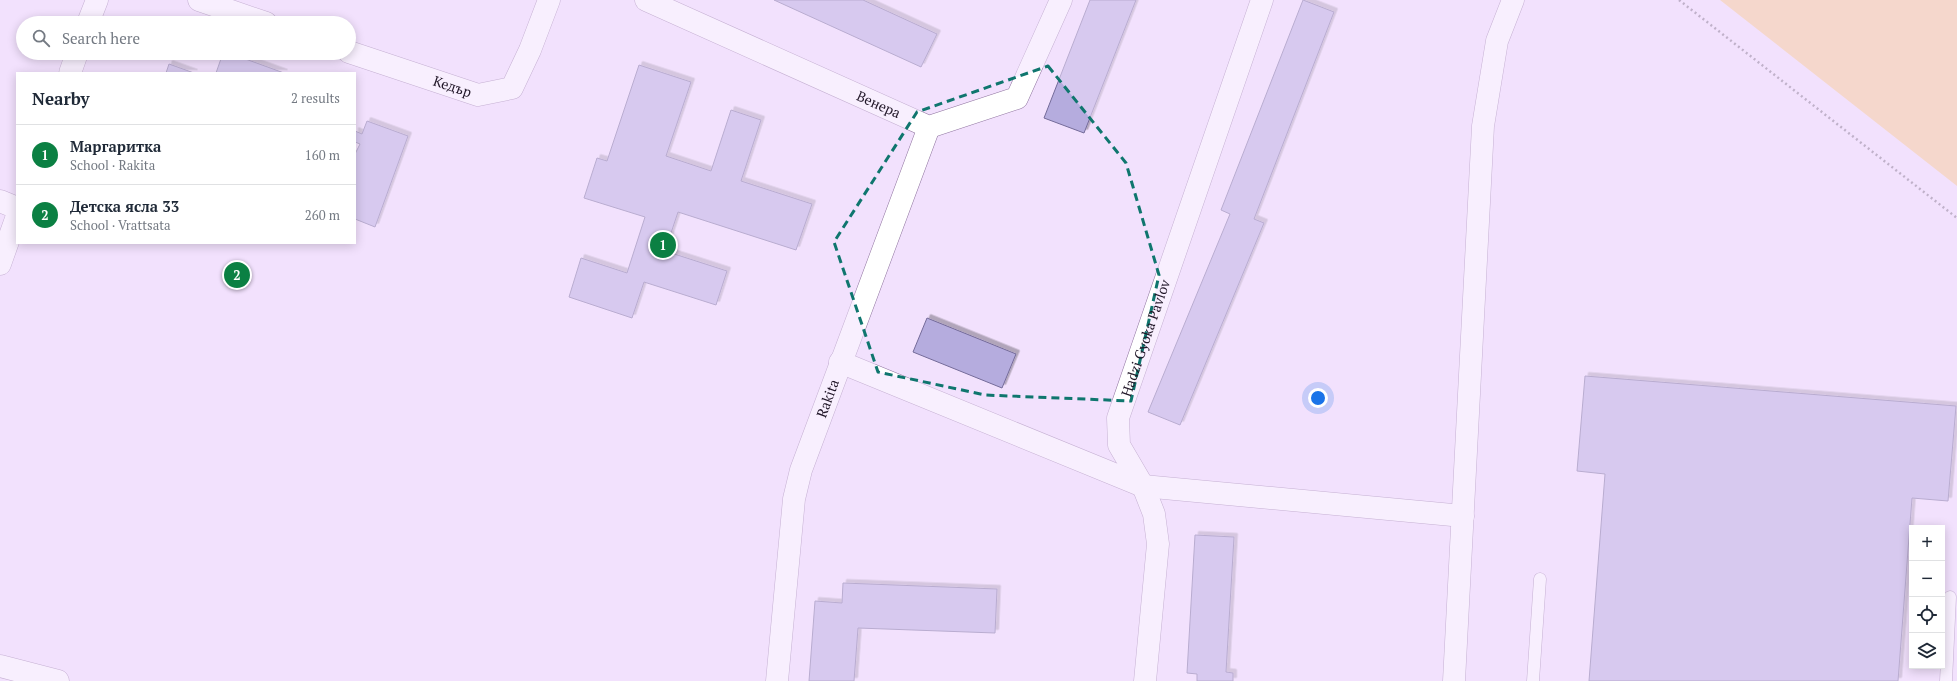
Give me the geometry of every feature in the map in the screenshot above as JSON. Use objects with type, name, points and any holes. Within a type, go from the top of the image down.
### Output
[{"type":"street","points":[[91,16],[97,0]]},
{"type":"street","points":[[199,0],[246,16]]},
{"type":"street","name":"Кедър","points":[[356,54],[478,95],[512,88],[530,50],[548,0]]},
{"type":"street","name":"Венера","points":[[646,0],[929,127]]},
{"type":"street","points":[[929,127],[1017,98],[1061,0]]},
{"type":"street","name":"Hadzi Gyoka Pavlov","points":[[1144,681],[1158,544],[1154,514],[1143,486],[1119,445],[1118,418],[1262,0]]},
{"type":"street","points":[[1454,681],[1483,126],[1497,41],[1513,0]]},
{"type":"street","points":[[70,72],[75,60]]},
{"type":"street","name":"Rakita","points":[[776,681],[794,499],[801,470],[840,362],[929,127]]},
{"type":"street","points":[[0,201],[16,208]]},
{"type":"street","points":[[0,264],[16,219]]},
{"type":"street","points":[[840,362],[1143,486],[1463,516]]},
{"type":"street","points":[[0,666],[58,681]]},
{"type":"lane","points":[[1533,681],[1540,579]]},
{"type":"lane","points":[[1946,681],[1950,597]]},
{"type":"path","points":[[1679,0],[1957,218]]},
{"type":"highlighted area","points":[[1048,66],[1126,163],[1159,275],[1131,401],[985,395],[878,372],[834,242],[917,112]]},
{"type":"shaded area","points":[[1720,0],[1957,0],[1957,186]]},
{"type":"building","points":[[774,0],[863,0],[937,34],[921,67]]},
{"type":"building","points":[[1090,0],[1136,0],[1084,133],[1044,118]]},
{"type":"building","points":[[1303,0],[1334,12],[1254,219],[1264,223],[1180,425],[1148,412],[1230,214],[1221,210]]},
{"type":"building","points":[[221,60],[248,60],[281,72],[216,72]]},
{"type":"building","points":[[169,64],[191,72],[166,72]]},
{"type":"building","points":[[639,65],[691,82],[666,156],[711,171],[731,110],[761,120],[741,181],[812,204],[796,250],[678,212],[665,251],[727,271],[716,305],[644,282],[632,318],[569,297],[581,258],[627,273],[645,217],[584,198],[597,158],[607,161]]},
{"type":"building","points":[[367,121],[408,136],[375,227],[356,219],[356,152],[360,144],[356,142],[356,131],[362,134]]},
{"type":"building","points":[[927,318],[1016,354],[1002,388],[913,352]]},
{"type":"building","points":[[1585,376],[1956,406],[1948,501],[1912,498],[1898,681],[1589,681],[1605,474],[1577,471]]},
{"type":"building","points":[[1195,535],[1234,537],[1226,672],[1233,673],[1233,681],[1197,681],[1197,674],[1187,673]]},
{"type":"building","points":[[843,583],[997,589],[995,633],[858,628],[854,681],[809,681],[815,601],[842,603]]},
{"type":"place","name":"Маргаритка","points":[[663,245]]},
{"type":"place","name":"Детска ясла 33","points":[[237,275]]}]
